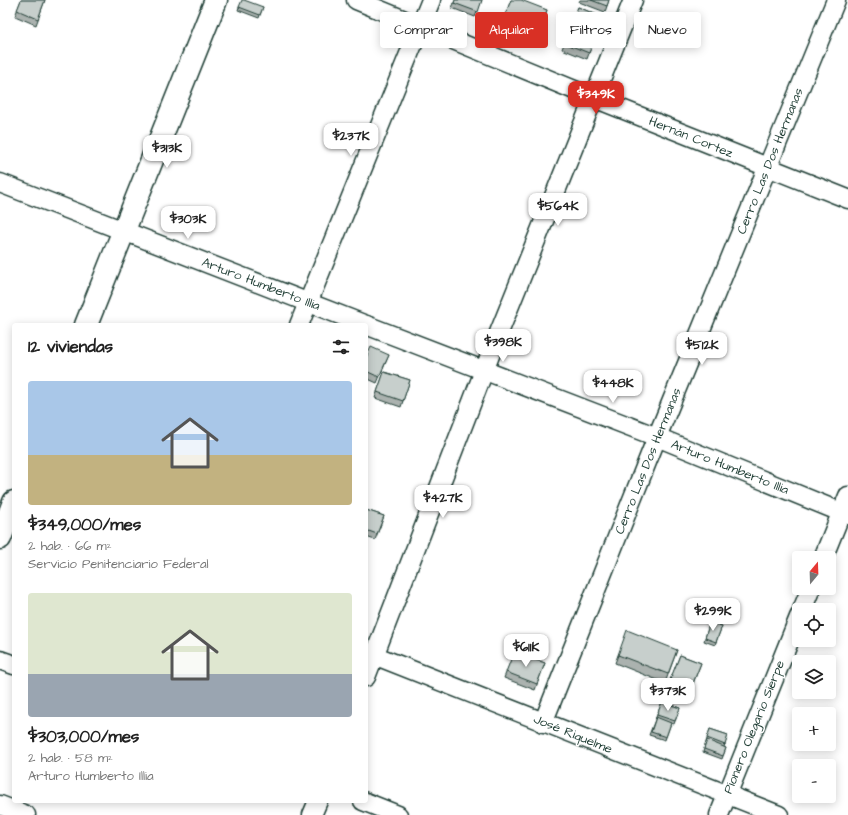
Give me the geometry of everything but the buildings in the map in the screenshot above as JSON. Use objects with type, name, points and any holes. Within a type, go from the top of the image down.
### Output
[{"type":"main road","points":[[87,323],[216,0]]},
{"type":"main road","points":[[0,538],[10,507]]},
{"type":"street","name":"Hernán Cortez","points":[[356,0],[386,12]]},
{"type":"street","points":[[426,12],[431,0]]},
{"type":"street","points":[[368,666],[370,654],[632,0]]},
{"type":"street","name":"Cerro Las Dos Hermanas","points":[[543,722],[657,437],[836,0]]},
{"type":"street","name":"Hernán Cortez","points":[[467,45],[848,200]]},
{"type":"street","points":[[300,323],[412,48]]},
{"type":"street","name":"Arturo Humberto Illia","points":[[0,183],[361,323]]},
{"type":"street","name":"Arturo Humberto Illia","points":[[368,326],[657,437],[845,514]]},
{"type":"street","points":[[826,551],[845,514],[848,496]]},
{"type":"street","name":"Pionero Olegario Sierpe","points":[[719,815],[726,794],[792,634]]},
{"type":"street","name":"José Riquelme","points":[[370,654],[779,815]]},
{"type":"street","points":[[0,660],[12,665]]},
{"type":"street","points":[[312,815],[317,803]]},
{"type":"street","points":[[368,803],[398,815]]},
{"type":"street","points":[[0,805],[26,815]]}]
